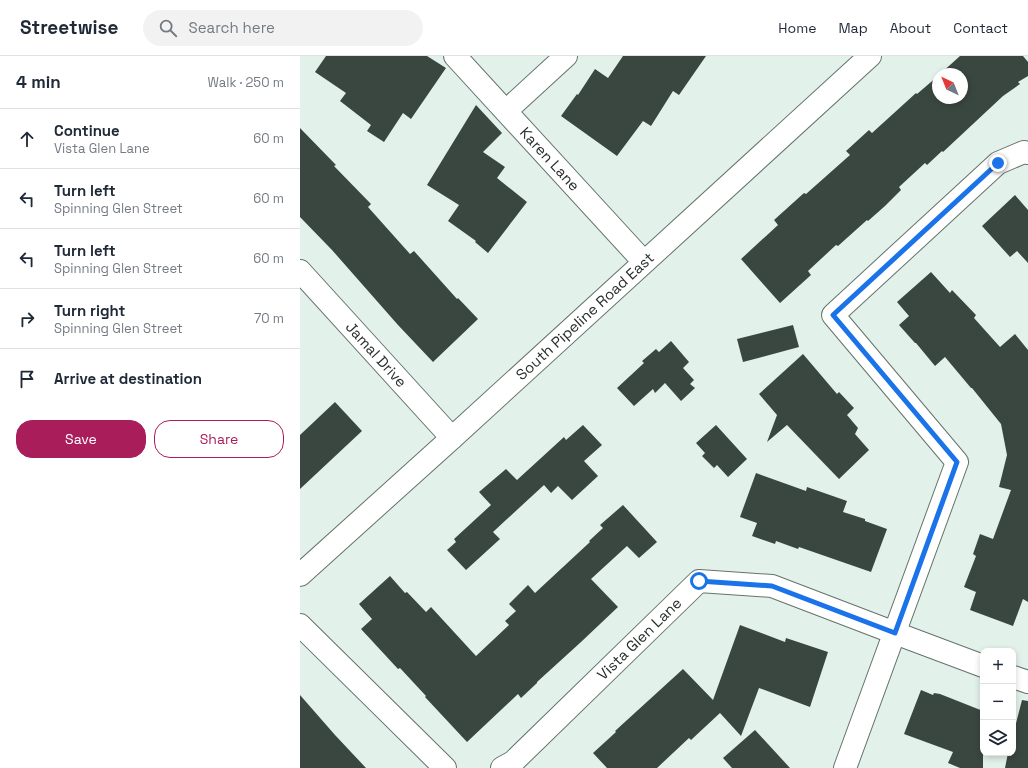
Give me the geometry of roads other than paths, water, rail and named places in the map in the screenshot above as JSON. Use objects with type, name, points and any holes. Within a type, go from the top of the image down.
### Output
[{"type":"street","name":"Karen Lane","points":[[455,56],[644,262]]},
{"type":"street","points":[[506,111],[566,56]]},
{"type":"street","name":"South Pipeline Road East","points":[[300,575],[870,56]]},
{"type":"street","points":[[846,768],[957,462],[833,315],[998,163],[1024,152],[1028,153]]},
{"type":"street","name":"Jamal Drive","points":[[300,271],[452,438]]},
{"type":"street","name":"Vista Glen Lane","points":[[502,768],[513,762],[699,581],[772,586],[980,665]]},
{"type":"street","points":[[300,625],[445,768]]},
{"type":"street","points":[[1016,678],[1028,682]]}]
